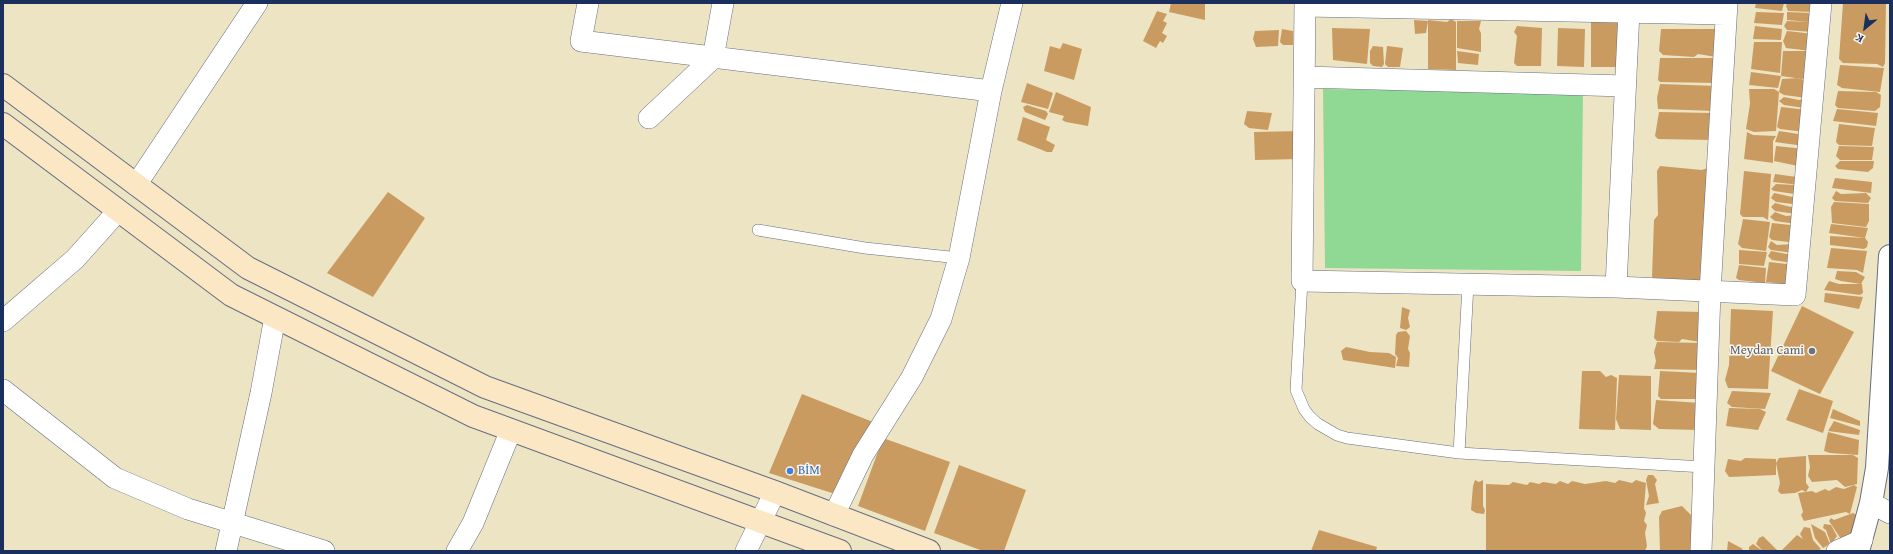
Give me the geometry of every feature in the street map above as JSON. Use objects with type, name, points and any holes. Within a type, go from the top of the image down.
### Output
[{"type":"main road","points":[[3,85],[248,268],[485,387],[775,492],[928,551]]},
{"type":"main road","points":[[3,124],[231,295],[473,416],[840,551]]},
{"type":"street","points":[[588,3],[581,41],[991,91]]},
{"type":"street","points":[[649,118],[713,58],[723,3]]},
{"type":"street","points":[[834,515],[863,455],[912,377],[928,349],[941,319],[959,258],[991,91],[1012,3]]},
{"type":"street","points":[[1701,551],[1710,292],[1726,8],[1629,11],[1305,4],[1302,281],[1616,287],[1710,292],[1795,295],[1821,3]]},
{"type":"street","points":[[136,185],[256,4]]},
{"type":"street","points":[[1616,287],[1629,11]]},
{"type":"street","points":[[1304,77],[1625,86]]},
{"type":"street","points":[[3,322],[75,259],[118,211]]},
{"type":"street","points":[[1837,551],[1860,545],[1871,503],[1877,468],[1890,256]]},
{"type":"street","points":[[226,551],[261,393],[275,317]]},
{"type":"street","points":[[3,390],[115,478],[188,508],[324,551]]},
{"type":"street","points":[[457,551],[473,523],[511,430]]},
{"type":"street","points":[[746,551],[775,492]]},
{"type":"street","points":[[1871,503],[1890,514]]},
{"type":"lane","points":[[758,230],[865,248],[959,258]]},
{"type":"lane","points":[[1302,281],[1296,390],[1310,417],[1327,430],[1347,438],[1459,453],[1704,468]]},
{"type":"lane","points":[[1459,453],[1468,284]]},
{"type":"green space","points":[[1323,89],[1583,93],[1581,271],[1325,268]]},
{"type":"building","points":[[1171,3],[1205,3],[1205,20],[1169,12]]},
{"type":"building","points":[[1756,3],[1784,3],[1782,11],[1755,8]]},
{"type":"building","points":[[1787,3],[1815,3],[1813,12],[1788,11],[1786,6]]},
{"type":"building","points":[[1843,3],[1886,3],[1885,63],[1883,67],[1877,64],[1843,63],[1839,59]]},
{"type":"building","points":[[1157,11],[1167,14],[1163,21],[1167,23],[1162,33],[1167,36],[1163,43],[1160,41],[1156,48],[1143,41]]},
{"type":"building","points":[[1756,12],[1784,13],[1782,25],[1754,23]]},
{"type":"building","points":[[1787,12],[1811,13],[1812,32],[1787,30],[1784,26],[1787,21],[1809,22],[1787,20]]},
{"type":"building","points":[[1591,15],[1618,15],[1618,67],[1591,67]]},
{"type":"building","points":[[1451,19],[1456,22],[1456,70],[1428,69],[1428,20],[1447,22]]},
{"type":"building","points":[[1414,20],[1428,21],[1426,33],[1415,34]]},
{"type":"building","points":[[1457,21],[1481,21],[1479,29],[1481,33],[1481,52],[1457,48]]},
{"type":"building","points":[[1517,26],[1542,28],[1541,66],[1517,66],[1514,63],[1517,36],[1514,32]]},
{"type":"building","points":[[1755,26],[1782,29],[1781,40],[1753,39]]},
{"type":"building","points":[[1332,28],[1370,29],[1367,64],[1333,60]]},
{"type":"building","points":[[1558,28],[1585,29],[1584,67],[1557,66]]},
{"type":"building","points":[[1282,29],[1293,31],[1293,45],[1283,45],[1280,42]]},
{"type":"building","points":[[1661,29],[1719,29],[1716,57],[1698,54],[1694,57],[1663,55],[1659,51]]},
{"type":"building","points":[[1279,30],[1278,46],[1256,47],[1253,39],[1255,31]]},
{"type":"building","points":[[1787,31],[1814,34],[1811,51],[1786,48],[1783,41]]},
{"type":"building","points":[[1754,42],[1782,42],[1780,73],[1751,69]]},
{"type":"building","points":[[1063,43],[1082,49],[1074,80],[1044,71],[1050,46],[1060,49]]},
{"type":"building","points":[[1373,46],[1383,47],[1384,64],[1382,67],[1373,66],[1370,63],[1370,51]]},
{"type":"building","points":[[1387,46],[1403,48],[1400,67],[1388,67],[1385,64]]},
{"type":"building","points":[[1457,51],[1479,54],[1478,65],[1458,63]]},
{"type":"building","points":[[1783,51],[1806,51],[1810,80],[1781,76]]},
{"type":"building","points":[[1660,58],[1717,58],[1716,83],[1660,82],[1658,80]]},
{"type":"building","points":[[1840,65],[1884,68],[1880,92],[1842,88],[1837,85]]},
{"type":"building","points":[[1751,72],[1781,76],[1778,88],[1749,85]]},
{"type":"building","points":[[1799,78],[1810,83],[1807,98],[1784,95],[1779,92],[1782,79]]},
{"type":"building","points":[[1027,83],[1053,93],[1048,109],[1021,102]]},
{"type":"building","points":[[1660,84],[1717,86],[1715,111],[1658,109],[1657,98]]},
{"type":"building","points":[[1749,89],[1774,89],[1779,92],[1776,131],[1754,132],[1746,129],[1750,104]]},
{"type":"building","points":[[1838,91],[1876,92],[1881,95],[1880,107],[1875,111],[1838,108],[1835,105]]},
{"type":"building","points":[[1056,92],[1091,107],[1088,126],[1066,122],[1062,120],[1064,116],[1049,112]]},
{"type":"building","points":[[1784,97],[1799,100],[1804,99],[1804,108],[1784,105],[1779,101]]},
{"type":"building","points":[[1027,105],[1046,111],[1048,114],[1045,120],[1025,112],[1023,107]]},
{"type":"building","points":[[1781,107],[1808,110],[1805,132],[1780,129],[1777,127]]},
{"type":"building","points":[[1837,109],[1878,113],[1876,126],[1833,121]]},
{"type":"building","points":[[1247,111],[1272,113],[1268,130],[1249,128],[1244,124]]},
{"type":"building","points":[[1659,112],[1713,113],[1711,140],[1658,139],[1655,136]]},
{"type":"building","points":[[1023,117],[1050,127],[1046,140],[1055,145],[1052,152],[1047,152],[1017,140]]},
{"type":"building","points":[[1839,124],[1875,128],[1872,146],[1839,145],[1836,142]]},
{"type":"building","points":[[1301,131],[1300,159],[1255,160],[1254,132]]},
{"type":"building","points":[[1779,131],[1805,135],[1804,146],[1775,142]]},
{"type":"building","points":[[1747,132],[1753,135],[1776,136],[1773,141],[1773,163],[1744,159]]},
{"type":"building","points":[[1776,146],[1805,149],[1803,167],[1774,161]]},
{"type":"building","points":[[1839,146],[1874,147],[1872,160],[1840,160],[1836,156]]},
{"type":"building","points":[[1840,161],[1874,161],[1873,168],[1868,172],[1838,169],[1835,166]]},
{"type":"building","points":[[1660,166],[1702,170],[1710,167],[1703,276],[1697,283],[1655,279],[1652,277],[1654,220],[1658,215],[1657,171]]},
{"type":"building","points":[[1744,171],[1771,174],[1768,220],[1763,217],[1743,217],[1740,214]]},
{"type":"building","points":[[1775,174],[1804,178],[1800,185],[1773,182]]},
{"type":"building","points":[[1835,178],[1872,182],[1871,193],[1832,188]]},
{"type":"building","points":[[1776,184],[1795,185],[1801,195],[1774,191],[1771,189]]},
{"type":"building","points":[[1836,191],[1841,194],[1866,193],[1871,198],[1868,203],[1835,201],[1832,198]]},
{"type":"building","points":[[388,192],[425,218],[373,297],[327,273]]},
{"type":"building","points":[[1774,193],[1802,199],[1801,205],[1776,202],[1771,198]]},
{"type":"building","points":[[1834,202],[1869,204],[1869,221],[1866,227],[1832,223],[1831,207]]},
{"type":"building","points":[[1775,203],[1791,207],[1796,205],[1796,214],[1775,211],[1771,207]]},
{"type":"building","points":[[1775,212],[1786,216],[1796,215],[1797,224],[1775,221],[1770,217]]},
{"type":"building","points":[[1743,219],[1770,222],[1766,251],[1742,248],[1738,244]]},
{"type":"building","points":[[1772,223],[1799,226],[1796,243],[1772,240],[1769,237]]},
{"type":"building","points":[[1831,224],[1868,228],[1865,238],[1829,233]]},
{"type":"building","points":[[1830,236],[1865,238],[1868,242],[1867,247],[1864,249],[1830,245]]},
{"type":"building","points":[[1771,241],[1777,245],[1794,244],[1793,253],[1771,250],[1768,247]]},
{"type":"building","points":[[1831,248],[1867,251],[1863,273],[1857,270],[1827,268]]},
{"type":"building","points":[[1739,250],[1767,252],[1764,266],[1739,264]]},
{"type":"building","points":[[1771,251],[1797,256],[1793,263],[1772,260],[1768,256]]},
{"type":"building","points":[[1769,262],[1796,265],[1793,285],[1766,282]]},
{"type":"building","points":[[1739,265],[1766,268],[1765,283],[1739,280],[1736,278]]},
{"type":"building","points":[[1837,271],[1856,272],[1865,277],[1861,284],[1841,281],[1835,279]]},
{"type":"building","points":[[1829,281],[1839,284],[1862,284],[1863,293],[1860,295],[1824,290]]},
{"type":"building","points":[[1825,293],[1863,297],[1859,309],[1824,302]]},
{"type":"building","name":"Meydan Cami","points":[[1802,306],[1854,332],[1820,394],[1771,371]]},
{"type":"building","points":[[1402,307],[1410,310],[1408,318],[1410,327],[1406,330],[1400,328]]},
{"type":"building","points":[[1731,309],[1773,311],[1768,389],[1728,388],[1725,380],[1729,365]]},
{"type":"building","points":[[1657,311],[1702,312],[1700,342],[1682,339],[1679,342],[1657,341],[1654,338]]},
{"type":"building","points":[[1406,331],[1410,336],[1408,349],[1410,353],[1409,367],[1396,366],[1398,358],[1395,354],[1396,335],[1398,332]]},
{"type":"building","points":[[1657,342],[1702,343],[1699,370],[1654,369],[1656,361],[1654,352]]},
{"type":"building","points":[[1346,347],[1370,352],[1389,353],[1396,357],[1395,368],[1343,360],[1341,351]]},
{"type":"building","points":[[1582,371],[1600,371],[1606,377],[1611,375],[1617,378],[1615,430],[1579,429]]},
{"type":"building","points":[[1660,371],[1700,373],[1700,399],[1661,399],[1658,396]]},
{"type":"building","points":[[1619,375],[1651,376],[1651,430],[1620,429],[1616,419]]},
{"type":"building","points":[[1799,389],[1833,401],[1823,433],[1786,420]]},
{"type":"building","points":[[1732,391],[1771,393],[1765,409],[1732,407],[1727,403]]},
{"type":"building","points":[[802,394],[873,422],[842,486],[832,493],[769,473]]},
{"type":"building","points":[[1656,400],[1700,403],[1698,430],[1659,429],[1653,424]]},
{"type":"building","points":[[1729,408],[1760,409],[1766,412],[1758,430],[1726,426]]},
{"type":"building","points":[[1833,409],[1860,421],[1860,426],[1830,418]]},
{"type":"building","points":[[1834,421],[1860,430],[1859,435],[1828,431]]},
{"type":"building","points":[[1828,432],[1859,440],[1858,455],[1830,453],[1824,451]]},
{"type":"building","points":[[883,438],[950,462],[925,531],[858,506]]},
{"type":"building","points":[[1808,455],[1853,455],[1858,458],[1857,484],[1845,487],[1837,480],[1812,482],[1808,476],[1810,467]]},
{"type":"building","points":[[1806,456],[1806,483],[1809,487],[1806,492],[1802,490],[1795,493],[1781,494],[1778,491],[1780,483],[1776,463],[1779,458]]},
{"type":"building","points":[[1745,458],[1776,459],[1776,475],[1729,477],[1725,471],[1728,459],[1741,461]]},
{"type":"building","points":[[959,465],[1026,490],[1004,551],[983,551],[934,533]]},
{"type":"building","points":[[1648,475],[1653,475],[1657,480],[1655,484],[1659,503],[1646,505],[1649,496],[1646,480]]},
{"type":"building","points":[[1475,480],[1479,482],[1483,480],[1484,514],[1476,513],[1471,510]]},
{"type":"building","points":[[1619,480],[1632,483],[1636,480],[1646,483],[1644,508],[1646,513],[1644,521],[1647,525],[1645,533],[1647,546],[1645,551],[1486,551],[1486,484],[1509,485],[1513,482],[1527,485],[1530,482],[1539,484],[1543,482],[1556,484],[1560,481],[1568,484],[1572,481],[1585,484],[1606,481],[1615,483]]},
{"type":"building","points":[[1854,485],[1857,487],[1850,514],[1846,512],[1804,521],[1801,515],[1803,512],[1798,493],[1812,491],[1816,493],[1825,489],[1829,491],[1836,487],[1844,489]]},
{"type":"building","points":[[1682,506],[1696,520],[1695,551],[1660,551],[1659,517],[1662,511]]},
{"type":"building","points":[[1853,513],[1858,516],[1859,533],[1841,539],[1829,521],[1831,518],[1834,520]]},
{"type":"building","points":[[1811,524],[1825,532],[1830,544],[1823,548],[1815,538]]},
{"type":"building","points":[[1824,524],[1831,525],[1837,536],[1831,544],[1826,530],[1823,528]]},
{"type":"building","points":[[1804,527],[1810,528],[1813,540],[1821,549],[1818,551],[1781,551],[1797,535],[1803,539],[1800,534]]},
{"type":"building","points":[[1319,530],[1377,547],[1376,551],[1311,551]]},
{"type":"building","points":[[1763,536],[1778,551],[1763,551],[1756,544],[1759,538]]},
{"type":"building","points":[[1728,541],[1743,549],[1741,551],[1727,551]]},
{"type":"building","points":[[1753,544],[1763,551],[1749,551],[1749,547]]},
{"type":"place","name":"Meydan Cami","points":[[1812,351]]},
{"type":"place","name":"BİM","points":[[790,471]]}]
